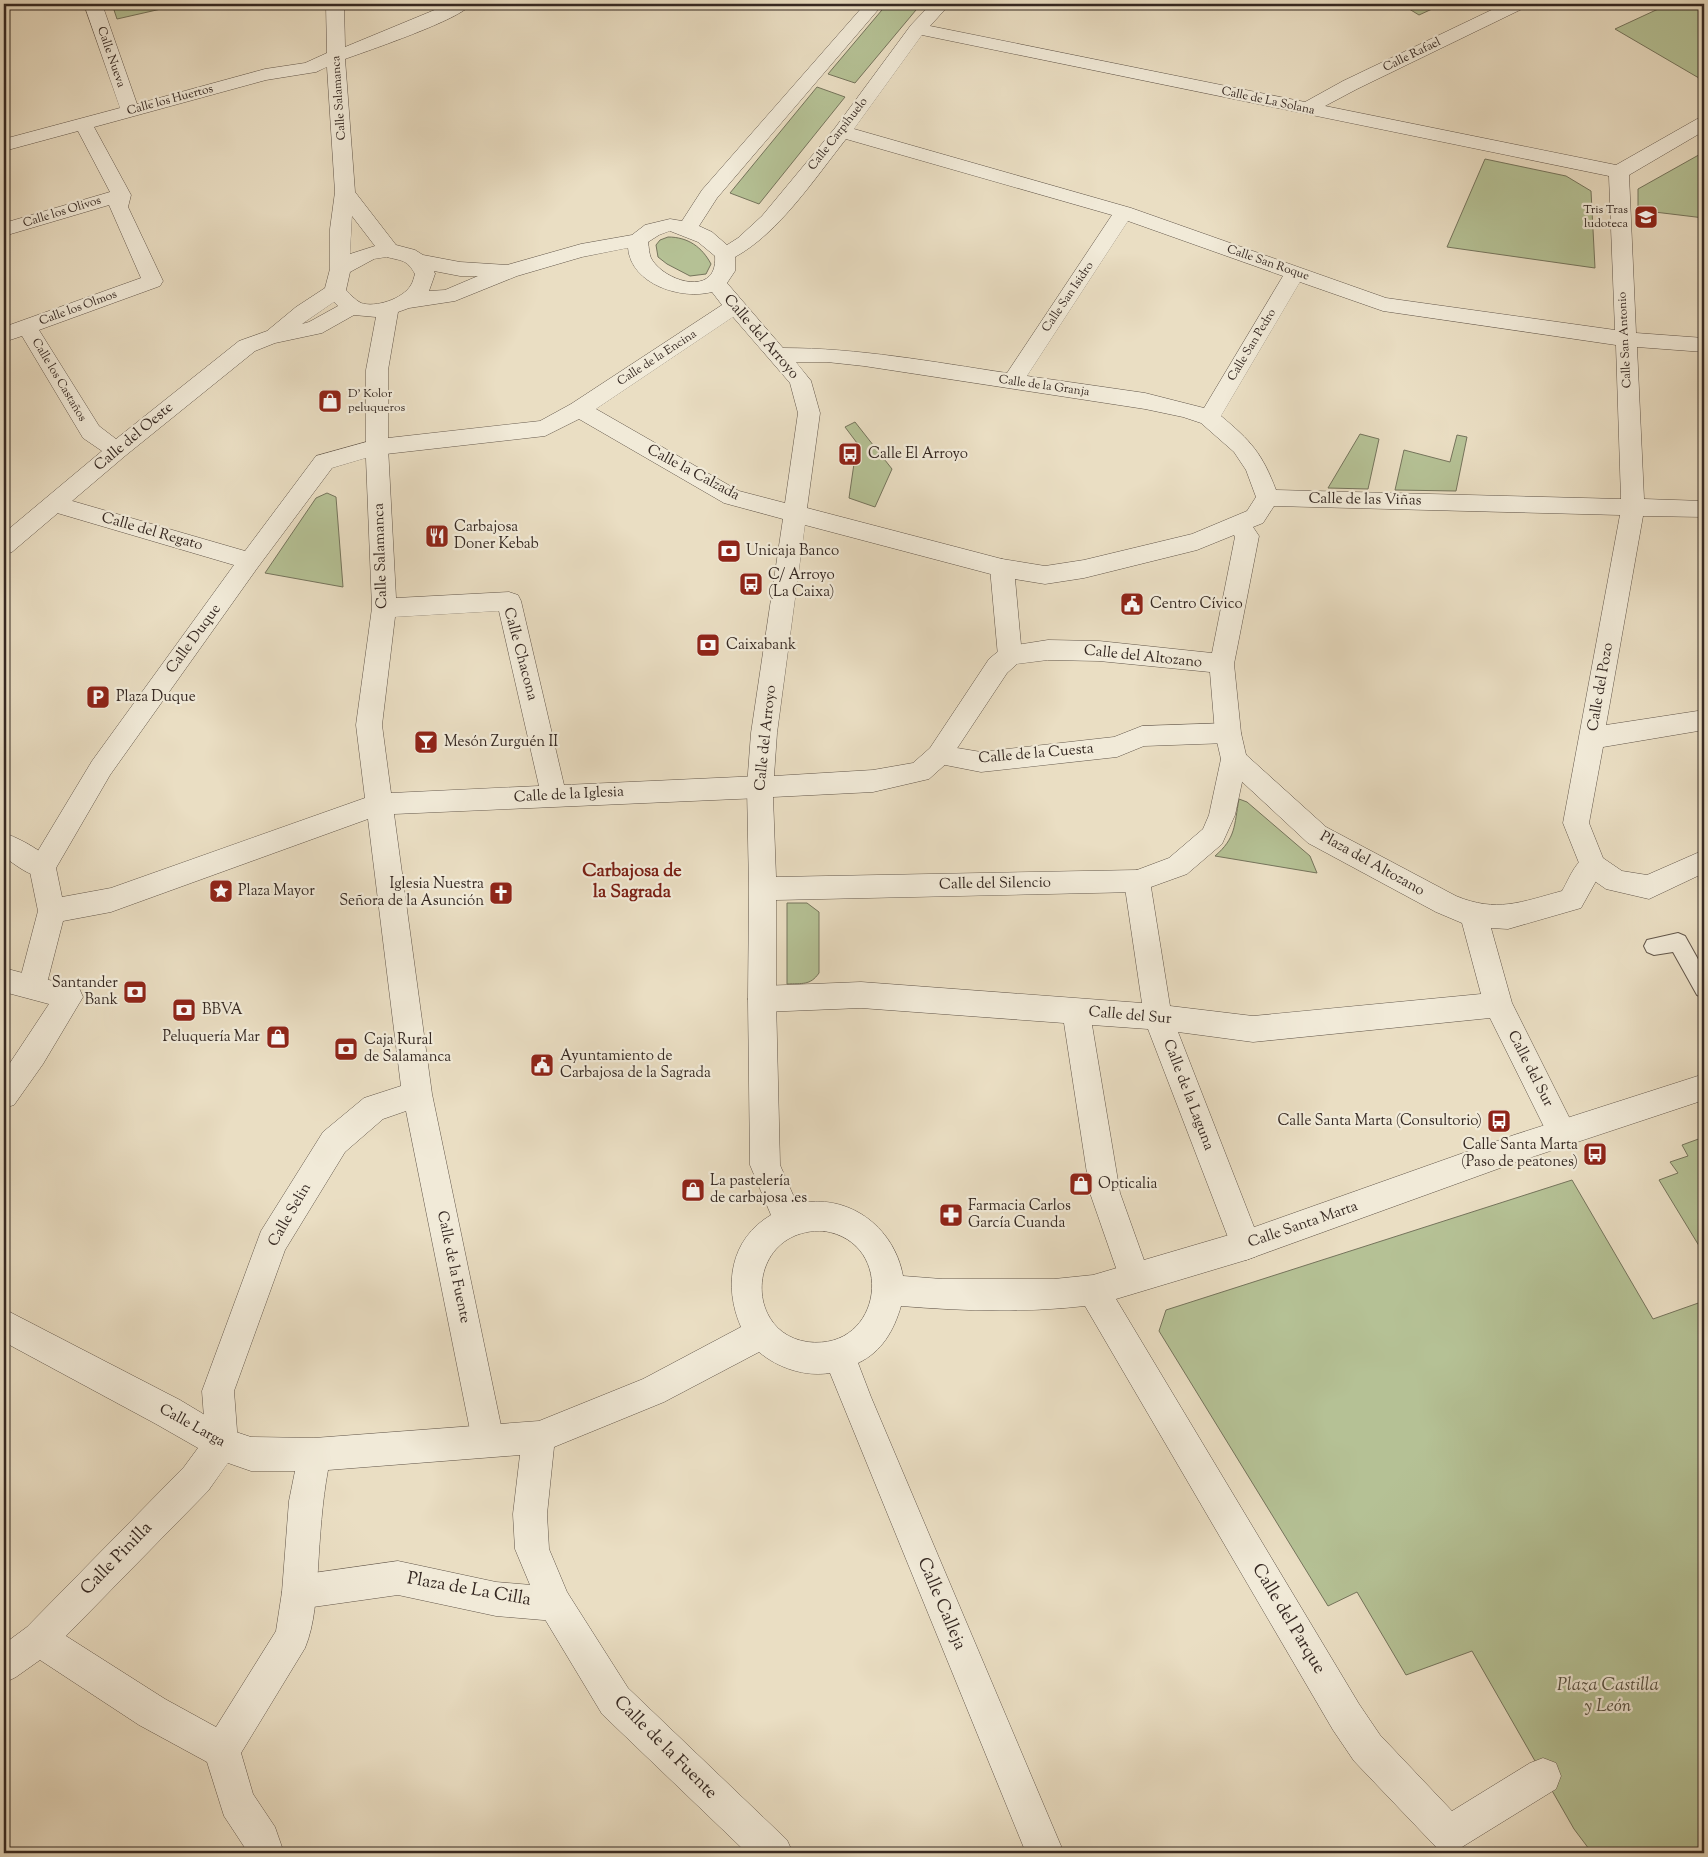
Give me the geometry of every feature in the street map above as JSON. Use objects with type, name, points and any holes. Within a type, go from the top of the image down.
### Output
[{"type":"street","name":"Calle Nueva","points":[[92,4],[130,111]]},
{"type":"street","name":"Calle Salamanca","points":[[335,4],[336,56],[346,192],[340,229],[340,269]]},
{"type":"street","name":"Calle los Huertos","points":[[4,145],[265,75],[309,68],[441,15],[462,4]]},
{"type":"street","points":[[687,229],[709,194],[874,4]]},
{"type":"street","name":"Calle Carpihuelo","points":[[725,254],[745,244],[768,220],[842,132],[917,29],[941,4]]},
{"type":"street","name":"Calle Rafael","points":[[1307,109],[1350,85],[1518,4]]},
{"type":"street","name":"Calle de La Solana","points":[[917,29],[1619,172]]},
{"type":"street","points":[[83,123],[121,195]]},
{"type":"street","points":[[1619,172],[1704,124]]},
{"type":"street","name":"Calle San Roque","points":[[842,132],[1124,212],[1382,304],[1626,339],[1704,345]]},
{"type":"street","name":"Calle San Antonio","points":[[1619,172],[1633,507]]},
{"type":"street","name":"Calle Salamanca","points":[[346,192],[369,226],[391,252]]},
{"type":"street","name":"Calle los Olivos","points":[[4,230],[121,195]]},
{"type":"street","name":"Calle los Olmos","points":[[4,336],[153,281],[118,208],[121,195]]},
{"type":"street","name":"Calle San Isidro","points":[[1013,382],[1022,365],[1124,212]]},
{"type":"street","points":[[510,271],[460,268],[418,262],[406,255],[391,252],[372,253],[354,259],[340,269],[334,291],[352,306],[369,310],[448,296],[510,271],[581,251],[638,240],[652,230],[670,225],[687,229],[705,237],[725,254],[725,272],[716,284],[702,289],[687,289],[666,281],[649,270],[640,256],[638,240]]},
{"type":"street","points":[[397,305],[421,289],[425,274],[418,262]]},
{"type":"street","name":"Calle San Pedro","points":[[1209,418],[1296,272]]},
{"type":"street","name":"Calle del Arroyo","points":[[716,284],[800,381],[809,413],[764,733],[760,786],[763,889],[762,999],[765,1165],[788,1222]]},
{"type":"street","name":"Calle del Oeste","points":[[271,337],[334,291]]},
{"type":"street","name":"Calle Salamanca","points":[[397,305],[377,370],[377,447],[384,608],[369,725],[402,984]]},
{"type":"street","name":"Calle del Oeste","points":[[4,546],[117,450],[247,346],[271,337],[315,328],[352,306]]},
{"type":"street","name":"Calle de la Encina","points":[[579,409],[734,307]]},
{"type":"street","name":"Calle los Castaños","points":[[27,327],[91,432],[117,450]]},
{"type":"street","name":"Calle de la Granja","points":[[777,354],[836,356],[1145,401],[1187,410],[1209,418],[1242,446],[1257,469],[1268,498]]},
{"type":"street","points":[[377,447],[545,428],[579,409]]},
{"type":"street","name":"Calle la Calzada","points":[[579,409],[732,497],[1002,568],[1045,575],[1084,569],[1197,541],[1239,524]]},
{"type":"street","name":"Calle Duque","points":[[42,867],[101,768],[324,462],[377,447]]},
{"type":"street","points":[[1239,524],[1255,517],[1268,498]]},
{"type":"street","name":"Calle de las Viñas","points":[[1268,498],[1704,509]]},
{"type":"street","name":"Calle del Regato","points":[[55,504],[250,561]]},
{"type":"street","name":"Calle del Pozo","points":[[1592,865],[1576,823],[1633,507]]},
{"type":"street","name":"Calle del Altozano","points":[[1010,656],[1048,650],[1099,650],[1222,664],[1247,536],[1239,524]]},
{"type":"street","points":[[760,786],[873,781],[920,772],[939,755],[998,666],[1010,656],[1002,568]]},
{"type":"street","name":"Calle Chacona","points":[[384,608],[510,602],[554,796]]},
{"type":"street","points":[[1222,664],[1228,733],[1234,759]]},
{"type":"street","points":[[1592,738],[1704,720]]},
{"type":"street","name":"Calle de la Cuesta","points":[[939,755],[981,762],[1118,747],[1142,736],[1228,733]]},
{"type":"street","name":"Calle del Silencio","points":[[763,889],[1137,881],[1178,866],[1213,836],[1222,815],[1234,759]]},
{"type":"street","name":"Plaza del Altozano","points":[[1234,759],[1317,835],[1446,904],[1474,916]]},
{"type":"street","name":"Calle de la Iglesia","points":[[379,804],[760,786]]},
{"type":"street","points":[[52,911],[111,900],[379,804]]},
{"type":"street","points":[[4,844],[42,867],[52,911],[32,987]]},
{"type":"street","points":[[1474,916],[1508,917],[1571,900],[1592,865],[1616,881],[1649,887],[1704,861]]},
{"type":"street","name":"Calle de la Laguna","points":[[1137,881],[1158,1017],[1246,1245]]},
{"type":"street","name":"Calle del Sur","points":[[1474,916],[1498,1005],[1562,1133]]},
{"type":"street","points":[[4,980],[69,997],[33,1055],[4,1095]]},
{"type":"street","name":"Calle de la Fuente","points":[[402,984],[417,1094],[488,1440]]},
{"type":"street","name":"Calle del Sur","points":[[762,999],[861,995],[1158,1017],[1252,1029],[1498,1005]]},
{"type":"street","points":[[1076,1011],[1105,1193],[1134,1278]]},
{"type":"street","name":"Calle Santa Marta","points":[[889,1290],[942,1294],[1054,1294],[1093,1290],[1246,1245],[1562,1133],[1704,1087]]},
{"type":"street","name":"Calle Selin","points":[[222,1444],[218,1391],[272,1242],[334,1142],[374,1108],[417,1094]]},
{"type":"street","points":[[809,1216],[830,1217],[849,1223],[866,1234],[879,1250],[887,1270],[889,1290],[886,1307],[868,1336],[855,1347],[839,1354],[822,1358],[805,1357],[788,1352],[761,1334],[751,1317],[745,1298],[745,1279],[749,1261],[758,1244],[772,1231],[788,1222],[809,1216]]},
{"type":"street","name":"Calle del Parque","points":[[1093,1290],[1346,1717],[1367,1748],[1449,1834],[1544,1776]]},
{"type":"street","name":"Calle Larga","points":[[4,1325],[168,1412],[222,1444],[251,1454],[314,1455],[488,1440]]},
{"type":"street","points":[[488,1440],[539,1437],[653,1391],[761,1334]]},
{"type":"street","name":"Calle Calleja","points":[[839,1354],[859,1408],[1046,1853]]},
{"type":"street","name":"Plaza de La Cilla","points":[[299,1592],[398,1578],[496,1599],[556,1604],[532,1549],[530,1514],[539,1437]]},
{"type":"street","name":"Calle Pinilla","points":[[4,1665],[39,1638],[196,1479],[222,1444]]},
{"type":"street","points":[[222,1750],[293,1636],[299,1592],[306,1501],[314,1455]]},
{"type":"street","name":"Calle de la Fuente","points":[[556,1604],[615,1701],[774,1853]]},
{"type":"street","points":[[39,1638],[144,1707],[222,1750],[237,1803],[262,1840],[265,1853]]},
{"type":"lane","points":[[1654,946],[1678,942],[1704,990]]},
{"type":"green space","points":[[112,4],[183,4],[117,19]]},
{"type":"green space","points":[[887,4],[921,4],[855,83],[828,74]]},
{"type":"green space","points":[[1401,4],[1443,4],[1419,15]]},
{"type":"green space","points":[[1669,4],[1704,4],[1704,81],[1615,29]]},
{"type":"green space","points":[[817,87],[845,97],[759,204],[730,193]]},
{"type":"green space","points":[[1704,152],[1704,218],[1638,210],[1638,189]]},
{"type":"green space","points":[[1485,159],[1566,176],[1591,191],[1595,268],[1447,247]]},
{"type":"green space","points":[[668,237],[688,241],[699,248],[711,264],[706,274],[690,276],[658,257],[656,245],[660,240]]},
{"type":"green space","points":[[855,422],[892,469],[875,507],[849,498],[857,443],[845,427]]},
{"type":"green space","points":[[1360,434],[1379,439],[1368,489],[1328,488]]},
{"type":"green space","points":[[1457,435],[1467,437],[1456,491],[1395,490],[1404,450],[1450,462]]},
{"type":"green space","points":[[327,493],[336,497],[343,587],[265,573],[316,498]]},
{"type":"green space","points":[[1239,799],[1247,802],[1310,856],[1317,873],[1215,856],[1231,837]]},
{"type":"green space","points":[[787,903],[807,903],[819,912],[819,973],[809,982],[787,984]]},
{"type":"green space","points":[[1704,1137],[1704,1254],[1659,1180],[1678,1173],[1670,1162],[1688,1156],[1682,1145]]},
{"type":"green space","name":"Plaza Castilla y León","points":[[1572,1180],[1653,1319],[1704,1301],[1704,1853],[1592,1853],[1574,1829],[1472,1651],[1406,1675],[1357,1592],[1328,1606],[1159,1331],[1166,1310]]},
{"type":"place","name":"Tris Tras ludoteca","points":[[1646,217]]},
{"type":"place","name":"D' Kolor peluqueros","points":[[330,401]]},
{"type":"place","name":"Calle El Arroyo","points":[[850,454]]},
{"type":"place","name":"Carbajosa Doner Kebab","points":[[437,536]]},
{"type":"place","name":"Unicaja Banco","points":[[729,551]]},
{"type":"place","name":"C/ Arroyo (La Caixa)","points":[[751,584]]},
{"type":"place","name":"Centro Cívico","points":[[1132,604]]},
{"type":"place","name":"Caixabank","points":[[708,645]]},
{"type":"place","name":"Plaza Duque","points":[[98,697]]},
{"type":"place","name":"Mesón Zurguén II","points":[[426,742]]},
{"type":"place","name":"Plaza Mayor","points":[[221,891]]},
{"type":"place","name":"Iglesia Nuestra Señora de la Asunción","points":[[501,893]]},
{"type":"place","name":"Santander Bank","points":[[135,992]]},
{"type":"place","name":"BBVA","points":[[184,1010]]},
{"type":"place","name":"Peluquería Mar","points":[[278,1037]]},
{"type":"place","name":"Caja Rural de Salamanca","points":[[346,1049]]},
{"type":"place","name":"Ayuntamiento de Carbajosa de la Sagrada","points":[[542,1065]]},
{"type":"place","name":"Calle Santa Marta (Consultorio)","points":[[1499,1121]]},
{"type":"place","name":"Calle Santa Marta (Paso de peatones)","points":[[1595,1154]]},
{"type":"place","name":"Opticalia","points":[[1081,1184]]},
{"type":"place","name":"La pastelería de carbajosa .es","points":[[693,1190]]},
{"type":"place","name":"Farmacia Carlos García Cuanda","points":[[951,1215]]},
{"type":"district","name":"Carbajosa de la Sagrada","points":[[632,882]]}]
